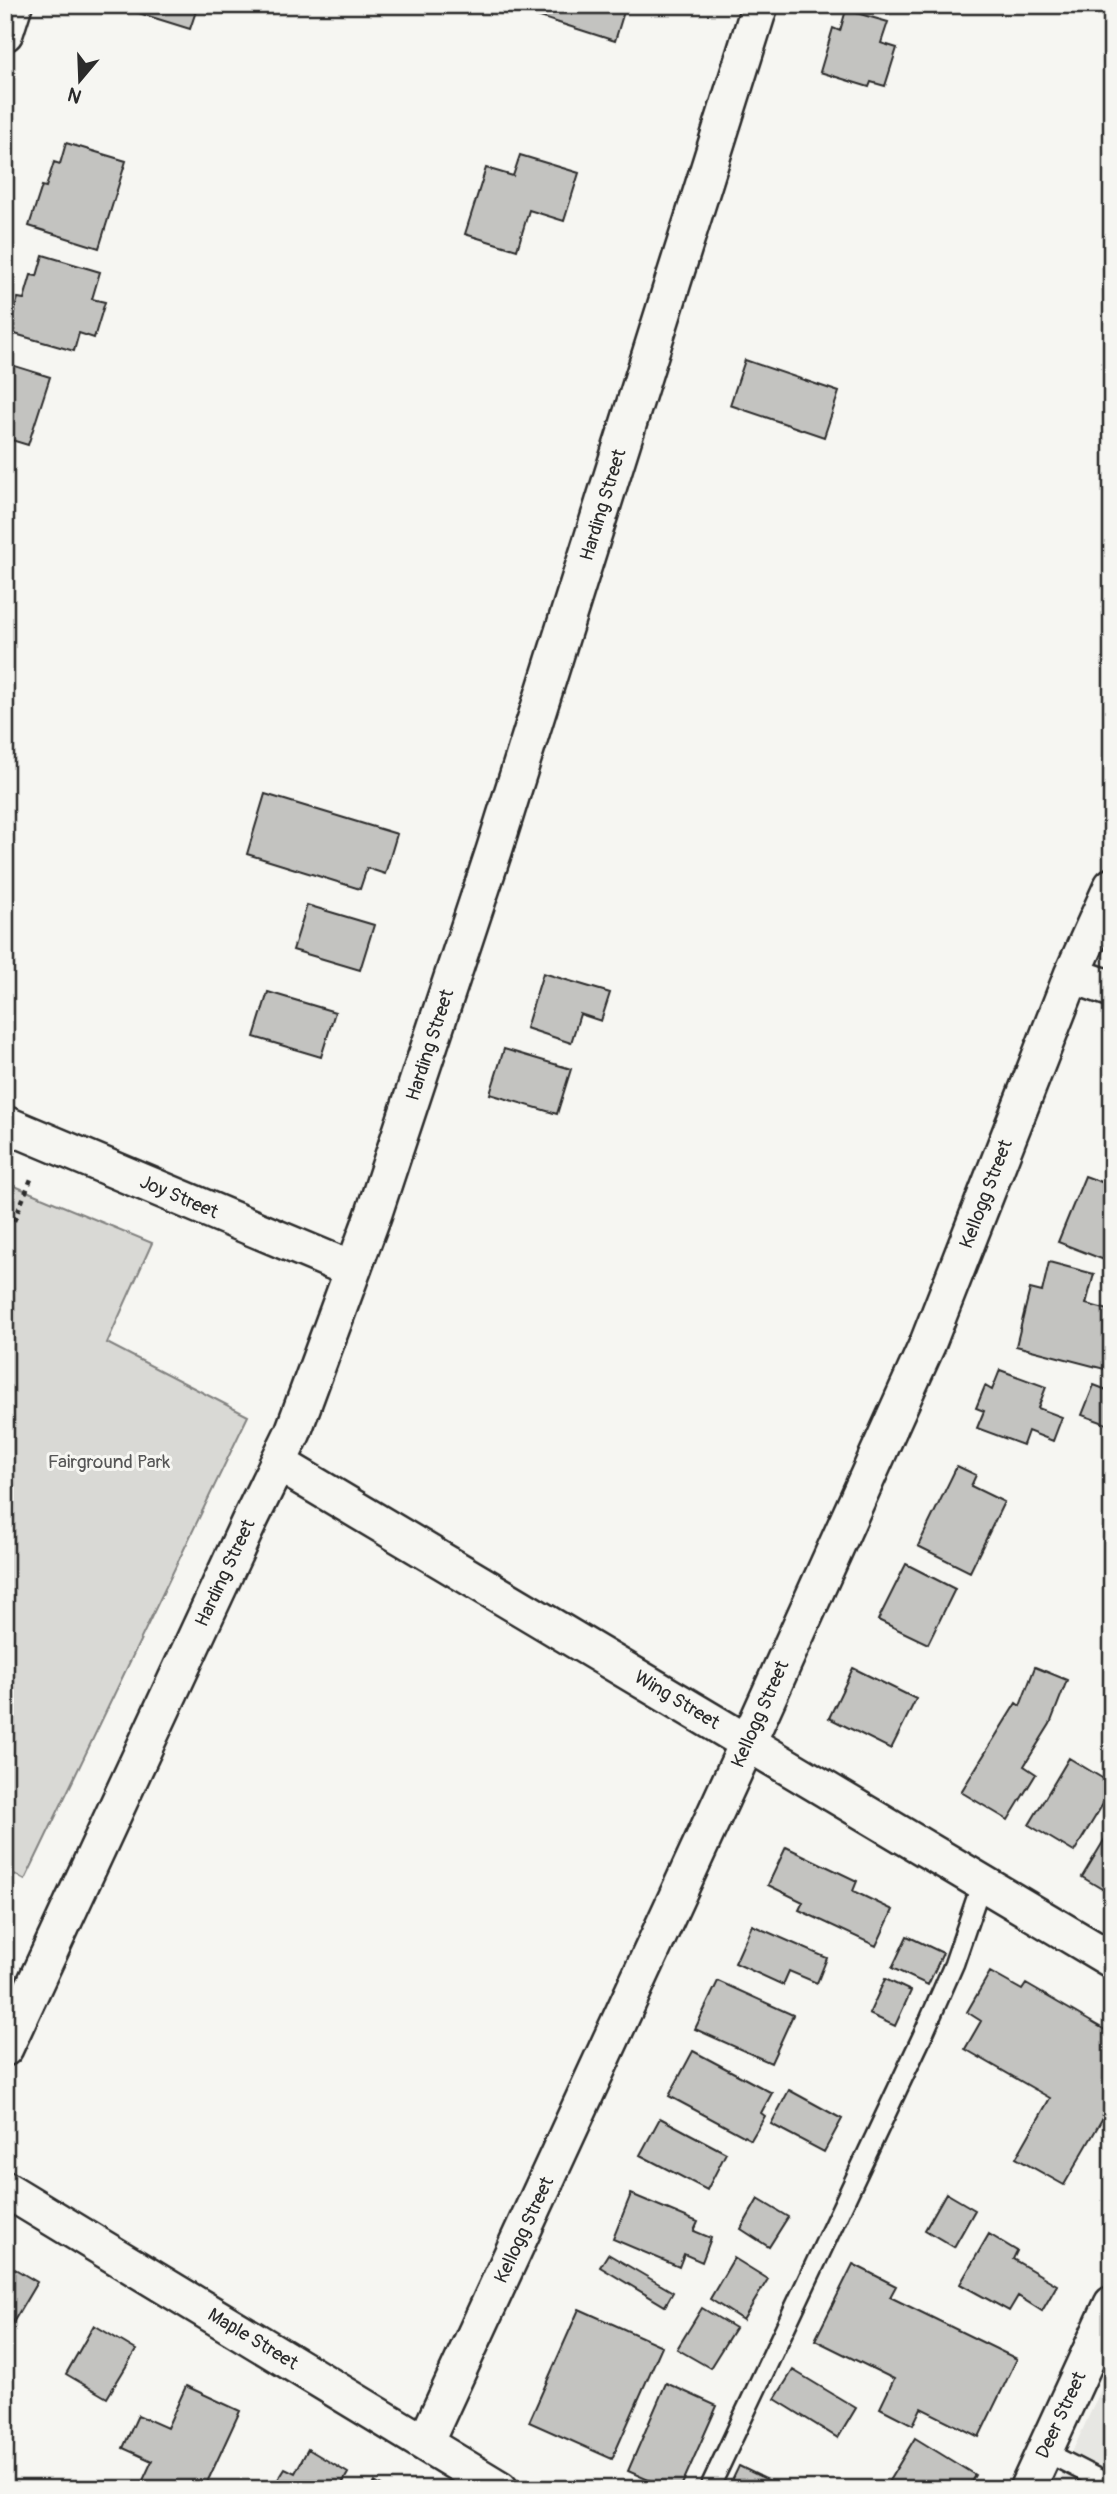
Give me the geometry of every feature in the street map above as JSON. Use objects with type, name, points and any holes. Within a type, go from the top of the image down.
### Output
[{"type":"street","points":[[5,33],[14,5]]},
{"type":"street","name":"Harding Street","points":[[5,2048],[293,1432],[379,1200],[494,851],[760,5]]},
{"type":"street","name":"Kellogg Street","points":[[425,2443],[748,1742],[927,1345],[1072,975],[1112,886]]},
{"type":"street","points":[[1072,975],[1112,989]]},
{"type":"street","name":"Joy Street","points":[[5,1124],[353,1270]]},
{"type":"street","name":"Wing Street","points":[[278,1463],[1112,1960]]},
{"type":"street","name":"Maple Street","points":[[5,2189],[500,2489]]},
{"type":"street","name":"Deer Street","points":[[1027,2489],[1112,2304]]},
{"type":"lane","points":[[709,2489],[922,2036],[954,1964],[982,1882]]},
{"type":"lane","points":[[1044,2451],[1112,2486]]},
{"type":"path","points":[[14,1222],[31,1179]]},
{"type":"shaded area","points":[[1112,2366],[1112,2489],[1055,2489]]},
{"type":"green space","name":"Fairground Park","points":[[5,1182],[152,1243],[107,1343],[248,1416],[25,1880],[5,1869]]},
{"type":"building","points":[[113,5],[198,5],[190,29]]},
{"type":"building","points":[[531,5],[626,5],[615,41],[528,13]]},
{"type":"building","points":[[846,10],[888,22],[881,43],[897,48],[885,86],[871,82],[869,87],[820,72],[833,28],[840,31]]},
{"type":"building","points":[[66,143],[126,161],[99,248],[29,226],[42,186],[46,187],[54,162],[60,164]]},
{"type":"building","points":[[520,155],[579,173],[564,221],[529,210],[517,250],[465,234],[486,168],[513,176]]},
{"type":"building","points":[[43,255],[100,272],[92,299],[105,302],[94,338],[79,333],[74,351],[8,332],[18,298],[24,299],[31,275],[37,276]]},
{"type":"building","points":[[745,360],[839,392],[824,437],[730,405]]},
{"type":"building","points":[[5,363],[50,377],[28,445],[5,438]]},
{"type":"building","points":[[265,794],[397,834],[385,874],[367,868],[360,889],[247,854]]},
{"type":"building","points":[[307,905],[374,925],[360,970],[293,950]]},
{"type":"building","points":[[543,973],[610,993],[601,1021],[580,1014],[571,1043],[526,1028]]},
{"type":"building","points":[[268,992],[335,1012],[321,1057],[254,1037]]},
{"type":"building","points":[[504,1049],[571,1069],[557,1114],[490,1094]]},
{"type":"building","points":[[1085,1176],[1112,1186],[1112,1263],[1058,1242]]},
{"type":"building","points":[[1049,1262],[1094,1274],[1086,1304],[1112,1311],[1112,1371],[1016,1346],[1030,1289],[1042,1292]]},
{"type":"building","points":[[1000,1370],[1046,1387],[1038,1408],[1062,1417],[1053,1441],[1028,1431],[1023,1445],[977,1428],[984,1411],[976,1408],[985,1386],[992,1390]]},
{"type":"building","points":[[1094,1385],[1112,1392],[1112,1426],[1082,1415]]},
{"type":"building","points":[[957,1466],[976,1475],[971,1486],[1004,1502],[970,1572],[918,1546]]},
{"type":"building","points":[[906,1564],[955,1589],[928,1644],[878,1620]]},
{"type":"building","points":[[1035,1667],[1067,1680],[1050,1724],[1024,1766],[1036,1774],[1008,1820],[961,1792],[1016,1703],[1020,1706]]},
{"type":"building","points":[[853,1668],[916,1699],[891,1749],[829,1718]]},
{"type":"building","points":[[1069,1758],[1112,1784],[1112,1789],[1074,1852],[1029,1825]]},
{"type":"building","points":[[1112,1827],[1112,1895],[1082,1877]]},
{"type":"building","points":[[786,1847],[857,1881],[853,1891],[893,1910],[876,1946],[799,1910],[803,1902],[768,1885]]},
{"type":"building","points":[[752,1925],[827,1958],[817,1983],[789,1971],[783,1985],[735,1963]]},
{"type":"building","points":[[907,1936],[943,1953],[928,1985],[892,1968]]},
{"type":"building","points":[[990,1972],[1022,1990],[1026,1984],[1112,2034],[1112,2102],[1064,2185],[1016,2158],[1050,2098],[965,2049],[981,2021],[967,2012]]},
{"type":"building","points":[[885,1979],[911,1991],[895,2026],[869,2014]]},
{"type":"building","points":[[718,1981],[793,2015],[771,2063],[695,2029]]},
{"type":"building","points":[[693,2051],[772,2093],[761,2113],[765,2116],[751,2140],[669,2096]]},
{"type":"building","points":[[789,2090],[842,2119],[824,2152],[771,2124]]},
{"type":"building","points":[[660,2118],[726,2153],[707,2190],[640,2155]]},
{"type":"building","points":[[946,2193],[975,2210],[954,2247],[925,2230]]},
{"type":"building","points":[[631,2194],[698,2222],[694,2231],[711,2238],[702,2262],[684,2254],[679,2267],[613,2239]]},
{"type":"building","points":[[758,2199],[788,2217],[769,2247],[741,2229]]},
{"type":"building","points":[[989,2234],[1017,2251],[1013,2259],[1057,2285],[1042,2311],[1018,2296],[1009,2311],[960,2284]]},
{"type":"building","points":[[608,2254],[673,2292],[665,2306],[600,2267]]},
{"type":"building","points":[[734,2258],[768,2279],[743,2320],[710,2299]]},
{"type":"building","points":[[5,2263],[37,2282],[5,2336]]},
{"type":"building","points":[[853,2264],[896,2286],[890,2297],[1017,2359],[979,2437],[921,2408],[913,2425],[880,2408],[894,2379],[815,2340]]},
{"type":"building","points":[[702,2308],[735,2328],[710,2368],[677,2349]]},
{"type":"building","points":[[579,2309],[662,2346],[612,2459],[529,2422]]},
{"type":"building","points":[[94,2325],[136,2350],[107,2398],[66,2374]]},
{"type":"building","points":[[793,2370],[856,2408],[838,2438],[775,2399]]},
{"type":"building","points":[[666,2383],[717,2406],[680,2489],[669,2489],[628,2471]]},
{"type":"building","points":[[186,2386],[240,2411],[204,2489],[139,2489],[152,2461],[123,2448],[138,2415],[167,2428]]},
{"type":"building","points":[[915,2438],[975,2475],[967,2489],[884,2489]]},
{"type":"building","points":[[308,2449],[348,2473],[339,2489],[272,2489],[285,2468],[295,2473]]},
{"type":"building","points":[[739,2466],[770,2481],[766,2489],[728,2489]]},
{"type":"building","points":[[375,2482],[386,2489],[371,2489]]}]
